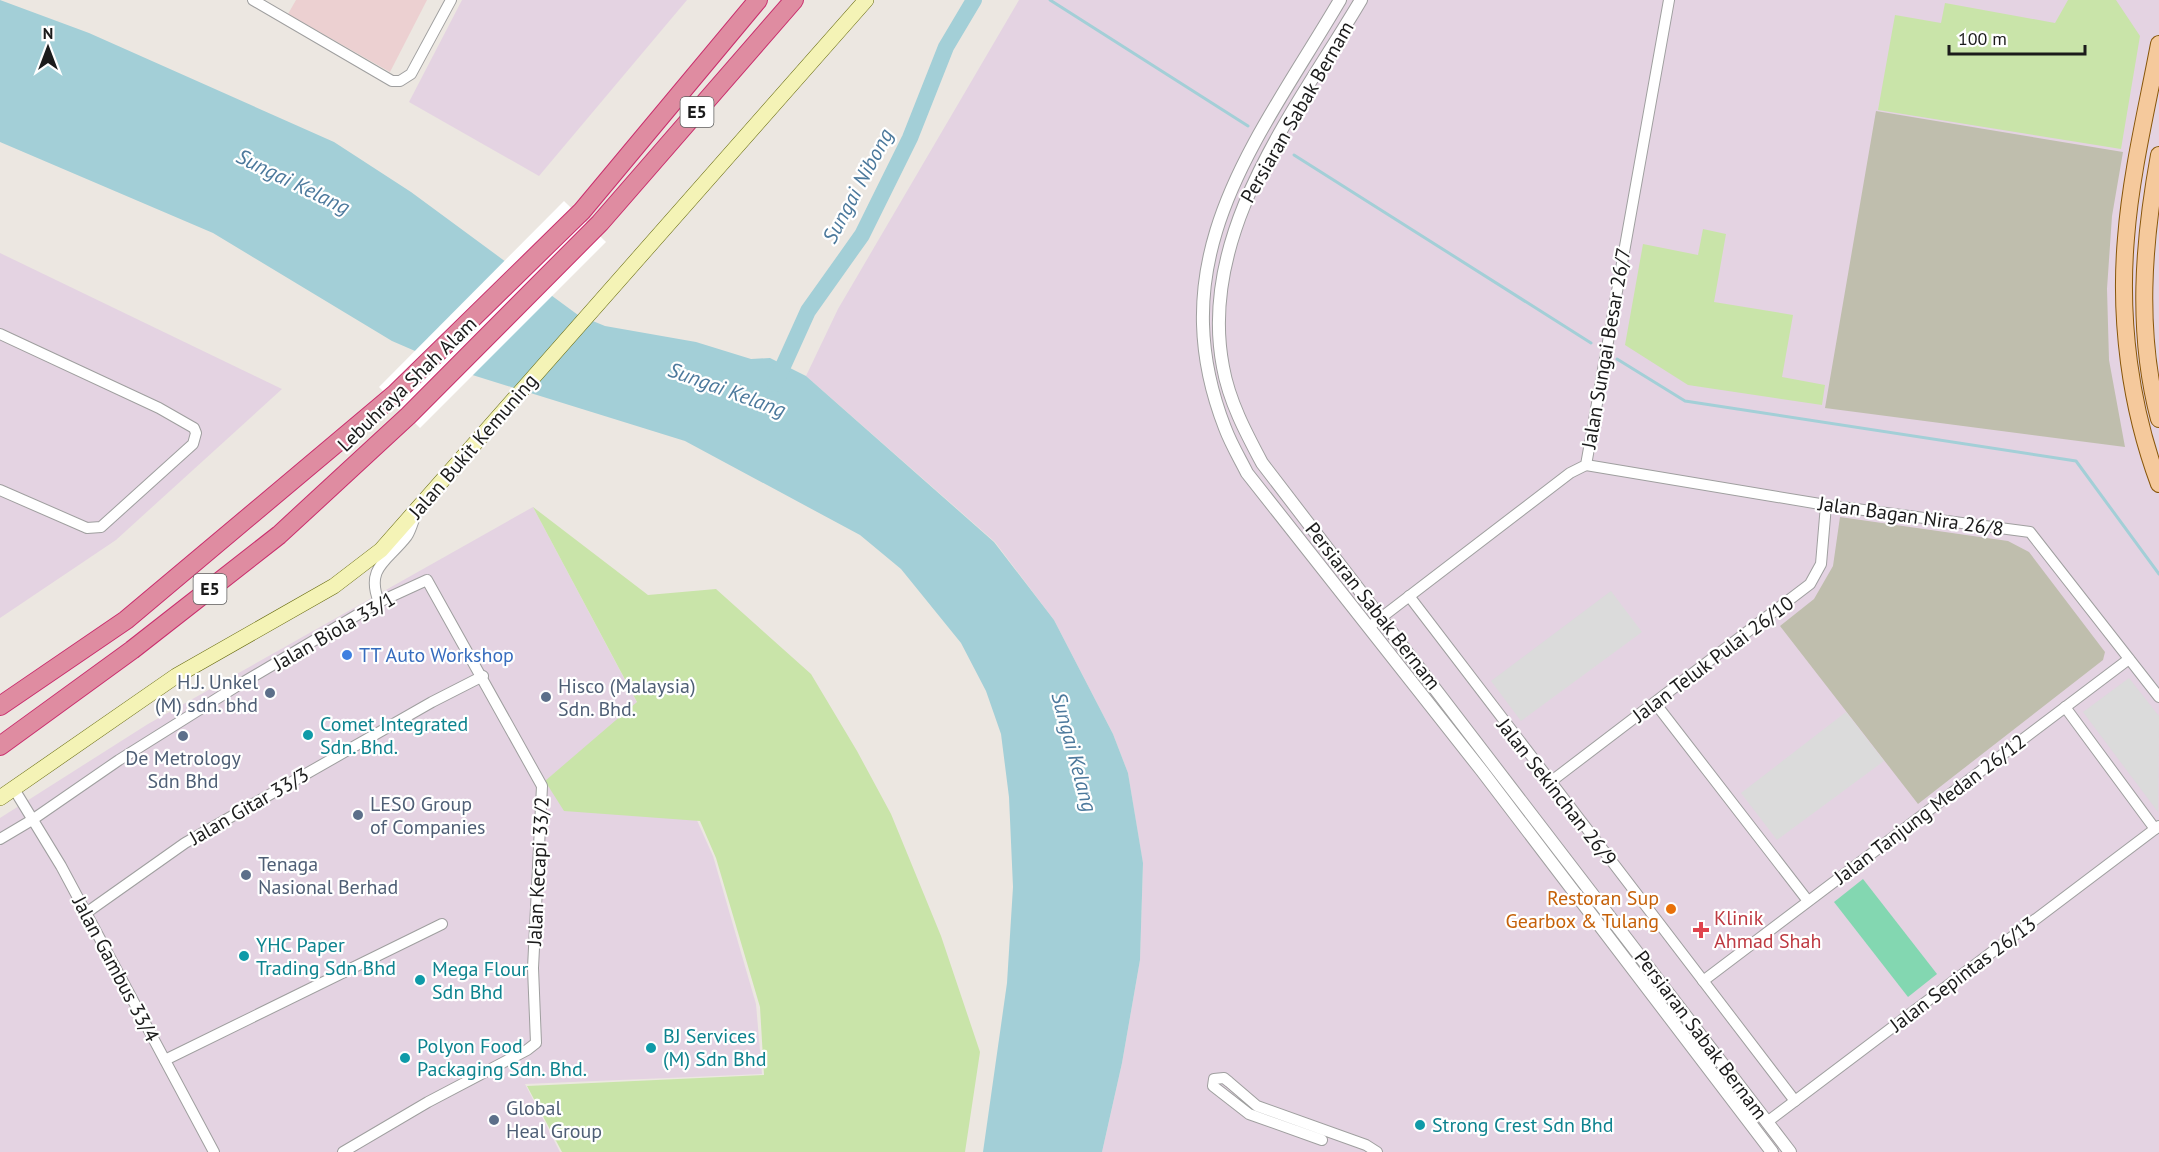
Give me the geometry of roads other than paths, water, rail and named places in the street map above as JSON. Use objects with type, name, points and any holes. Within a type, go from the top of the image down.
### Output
[{"type":"highway","name":"Lebuhraya Shah Alam","points":[[0,706],[126,620],[395,394],[582,211],[758,0]]},
{"type":"highway","name":"Lebuhraya Shah Alam","points":[[0,746],[132,650],[279,535],[408,416],[600,223],[794,0]]},
{"type":"main road","name":"Jalan Bukit Kemuning","points":[[0,798],[176,676],[334,586],[381,550],[416,514],[442,480],[866,0]]},
{"type":"main road","points":[[2159,44],[2130,199],[2126,240],[2125,300],[2131,379],[2138,416],[2159,484]]},
{"type":"main road","points":[[2159,155],[2144,320],[2150,380],[2159,419]]},
{"type":"street","points":[[253,0],[382,78],[400,81],[411,74],[451,0]]},
{"type":"street","name":"Persiaran Sabak Bernam","points":[[1340,0],[1232,184],[1215,233],[1205,273],[1203,322],[1208,369],[1225,428],[1247,474],[1369,627],[1772,1152]]},
{"type":"street","name":"Persiaran Sabak Bernam","points":[[1361,0],[1267,158],[1243,204],[1223,275],[1220,321],[1223,367],[1240,423],[1262,463],[1790,1152]]},
{"type":"street","name":"Jalan Sungai Besar 26/7","points":[[1369,627],[1570,473],[1586,465],[1669,0]]},
{"type":"street","points":[[0,334],[159,408],[194,428],[196,433],[193,444],[101,527],[87,528],[0,490]]},
{"type":"street","name":"Jalan Bagan Nira 26/8","points":[[1586,465],[1826,505],[2030,532],[2159,697]]},
{"type":"street","name":"Jalan Teluk Pulai 26/10","points":[[1550,783],[1810,584],[1821,564],[1826,505]]},
{"type":"street","points":[[379,603],[373,588],[374,576],[408,534],[416,514]]},
{"type":"street","name":"Jalan Biola 33/1","points":[[0,839],[129,754],[379,603],[427,580]]},
{"type":"street","name":"Jalan Kecapi 33/2","points":[[343,1152],[536,1043],[533,968],[542,786],[483,676],[427,580]]},
{"type":"street","name":"Jalan Sekinchan 26/9","points":[[1409,596],[1795,1101]]},
{"type":"street","name":"Jalan Tanjung Medan 26/12","points":[[1703,981],[2129,659]]},
{"type":"street","name":"Jalan Gitar 33/3","points":[[86,913],[185,843],[432,702],[483,676]]},
{"type":"street","points":[[1655,703],[1808,901]]},
{"type":"street","points":[[2064,707],[2157,827]]},
{"type":"street","name":"Jalan Gambus 33/4","points":[[14,789],[86,913],[214,1152]]},
{"type":"street","name":"Jalan Sepintas 26/13","points":[[1767,1122],[2157,827]]},
{"type":"street","points":[[165,1060],[442,924]]},
{"type":"street","points":[[1323,1135],[1257,1106],[1229,1082],[1218,1077],[1214,1079],[1213,1086],[1249,1114],[1377,1152]]},
{"type":"street","points":[[1317,1152],[1323,1135]]},
{"type":"water","name":"Sungai Kelang","points":[[0,0],[89,33],[334,142],[411,192],[578,315],[605,326],[696,342],[751,359],[770,358],[806,376],[994,542],[1054,620],[1113,734],[1128,773],[1143,863],[1140,960],[1122,1063],[1102,1152],[983,1152],[1007,983],[1013,887],[1009,797],[1001,734],[986,691],[961,643],[901,569],[860,535],[685,441],[466,373],[392,341],[213,233],[0,142]]},
{"type":"waterway","name":"Sungai Nibong","points":[[775,384],[808,311],[862,235],[910,138],[946,47],[974,0]]},
{"type":"waterway","points":[[1050,0],[1248,126]]},
{"type":"waterway","points":[[1294,155],[1591,343]]},
{"type":"waterway","points":[[1617,359],[1685,401],[2076,461],[2159,574]]},
{"type":"place","name":"TT Auto Workshop","points":[[347,655]]},
{"type":"place","name":"H.J. Unkel (M) sdn. bhd","points":[[270,693]]},
{"type":"place","name":"Hisco (Malaysia) Sdn. Bhd.","points":[[546,697]]},
{"type":"place","name":"Comet Integrated Sdn. Bhd.","points":[[308,735]]},
{"type":"place","name":"De Metrology Sdn Bhd","points":[[183,736]]},
{"type":"place","name":"LESO Group of Companies","points":[[358,815]]},
{"type":"place","name":"Tenaga Nasional Berhad","points":[[246,875]]},
{"type":"place","name":"Restoran Sup Gearbox & Tulang","points":[[1671,909]]},
{"type":"place","name":"Klinik Ahmad Shah","points":[[1701,930]]},
{"type":"place","name":"YHC Paper Trading Sdn Bhd","points":[[244,956]]},
{"type":"place","name":"Mega Flour Sdn Bhd","points":[[420,980]]},
{"type":"place","name":"BJ Services (M) Sdn Bhd","points":[[651,1048]]},
{"type":"place","name":"Polyon Food Packaging Sdn. Bhd.","points":[[405,1058]]},
{"type":"place","name":"Global Heal Group","points":[[494,1120]]},
{"type":"place","name":"Strong Crest Sdn Bhd","points":[[1420,1125]]}]
